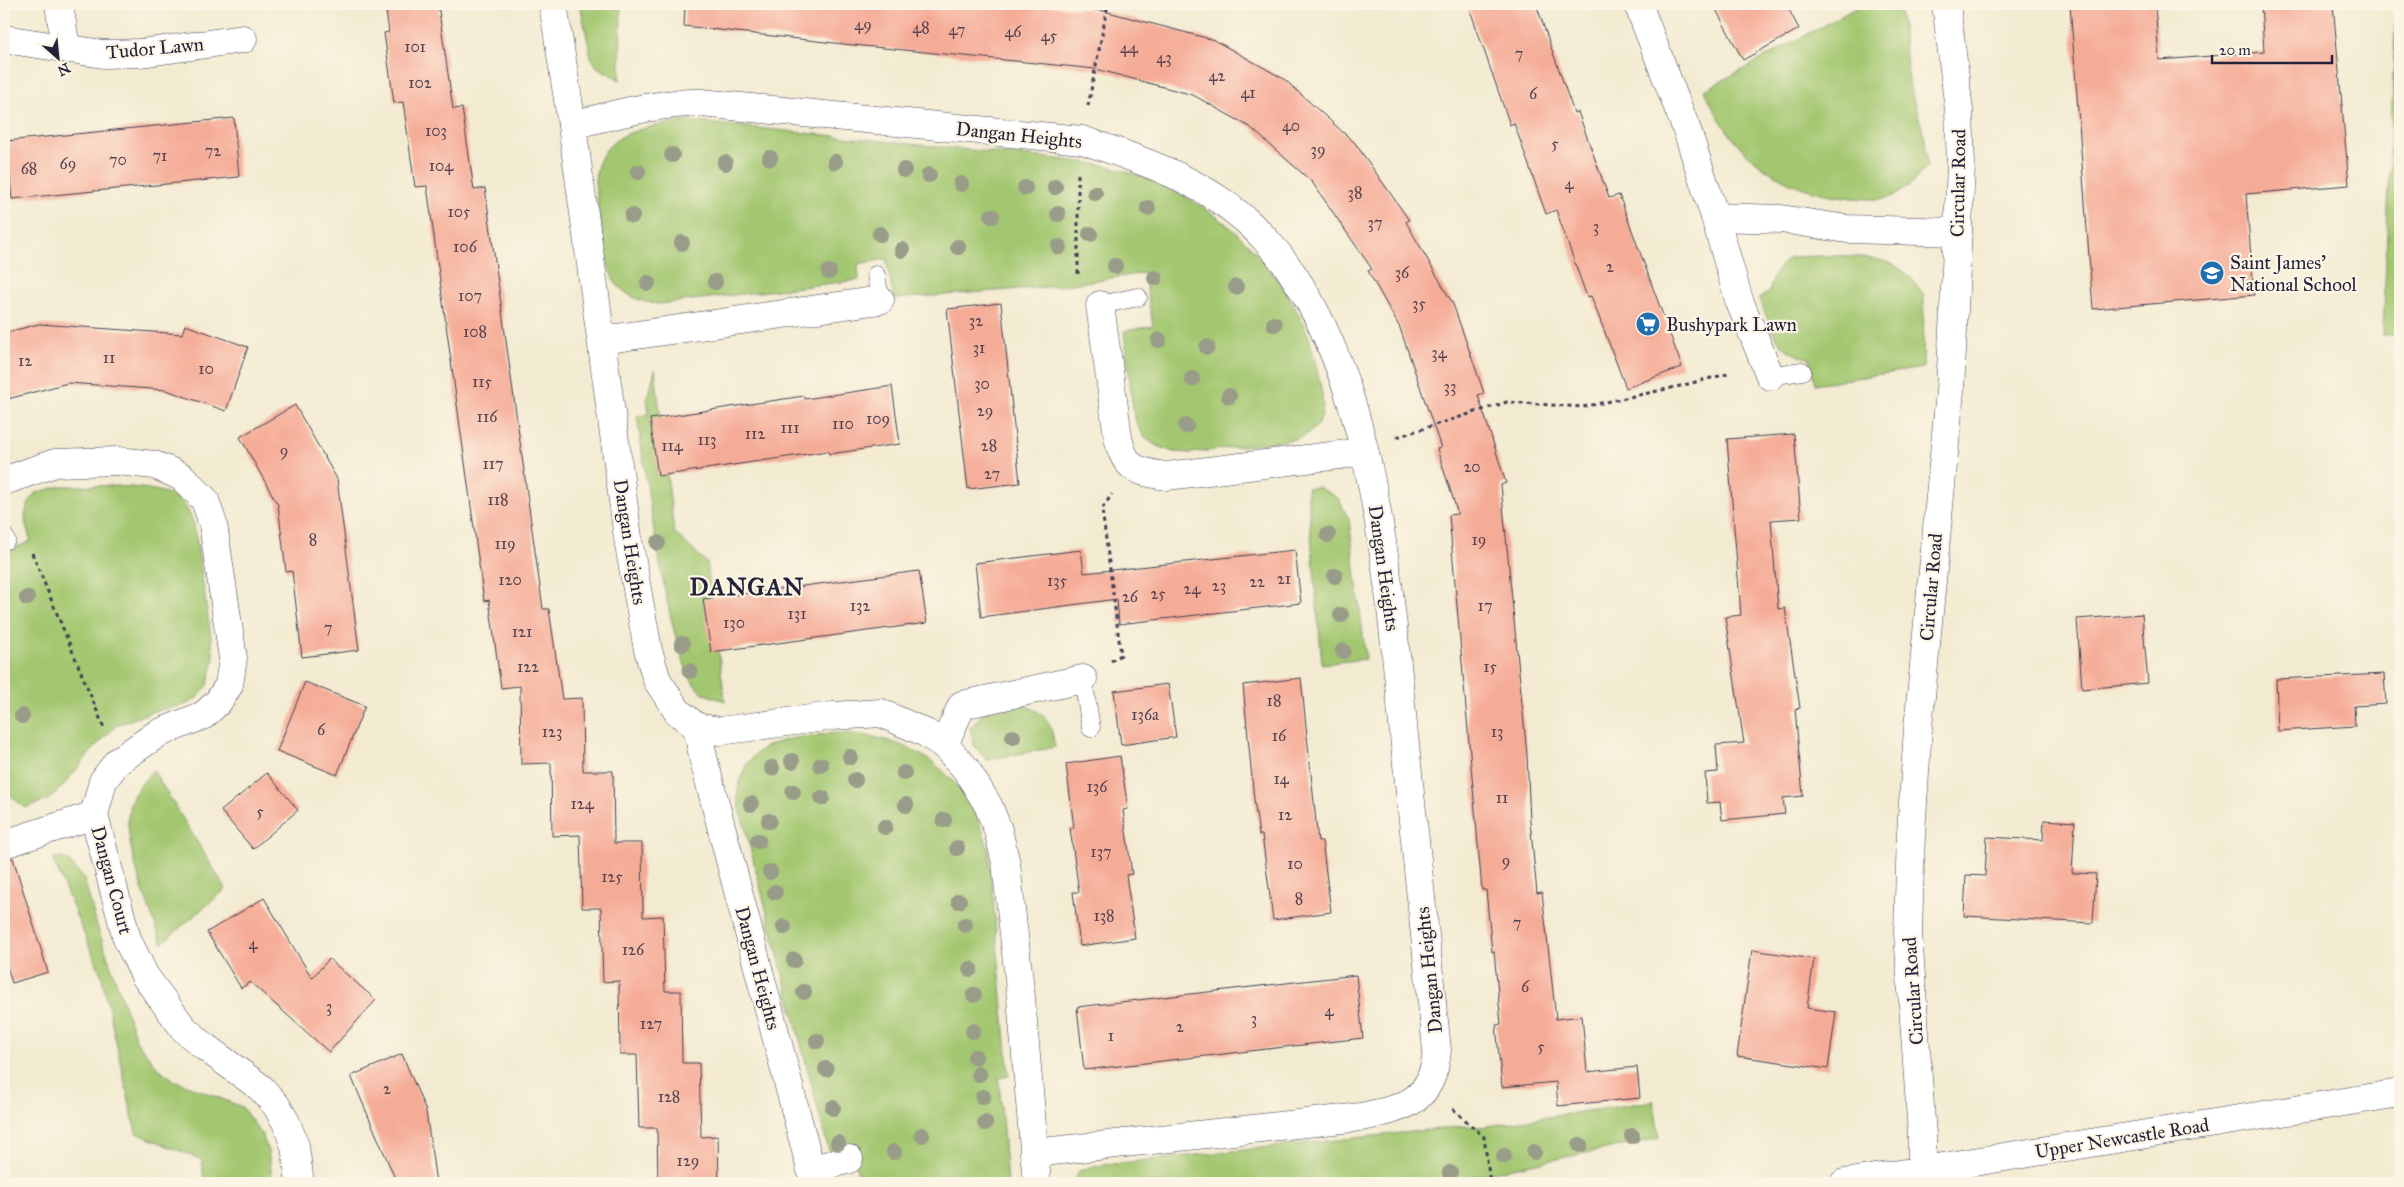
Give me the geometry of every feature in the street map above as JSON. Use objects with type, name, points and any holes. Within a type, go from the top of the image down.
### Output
[{"type":"street","points":[[59,4],[66,49]]},
{"type":"street","name":"Dangan Heights","points":[[553,4],[572,125],[629,545],[648,650],[664,692],[678,712],[697,728],[811,1170],[849,1159]]},
{"type":"street","points":[[1638,4],[1688,134],[1739,300],[1767,369]]},
{"type":"street","name":"Circular Road","points":[[1922,1171],[1922,1135],[1908,933],[1911,833],[1920,699],[1950,390],[1961,166],[1959,110],[1946,4]]},
{"type":"street","name":"Tudor Lawn","points":[[4,39],[103,54],[141,53],[243,39]]},
{"type":"street","name":"Dangan Heights","points":[[572,125],[642,108],[701,103],[1082,140],[1141,160],[1187,180],[1232,208],[1267,240],[1304,292],[1326,332],[1336,358],[1364,452],[1380,537],[1395,650],[1437,1050],[1435,1069],[1427,1086],[1416,1100],[1403,1107],[1361,1117],[1034,1153]]},
{"type":"street","points":[[1715,217],[1781,219],[1847,229],[1958,232]]},
{"type":"street","points":[[602,340],[878,288]]},
{"type":"street","points":[[1100,304],[1120,450],[1129,465],[1151,474],[1167,476],[1364,452]]},
{"type":"street","name":"Dangan Court","points":[[4,481],[55,463],[118,461],[154,465],[169,471],[182,477],[205,500],[213,524],[233,658],[229,685],[218,702],[204,714],[157,734],[117,762],[103,781],[94,815],[127,939],[145,976],[189,1033],[210,1051],[243,1073],[272,1101],[286,1122],[295,1146],[300,1183]]},
{"type":"street","points":[[944,745],[962,704],[1083,679]]},
{"type":"street","points":[[697,728],[720,731],[833,716],[881,713],[926,733],[944,745],[960,762],[988,805],[1000,838],[1006,863],[1021,998],[1037,1183]]},
{"type":"street","points":[[4,844],[94,815]]},
{"type":"street","name":"Upper Newcastle Road","points":[[1844,1183],[2400,1093]]},
{"type":"lane","points":[[1100,304],[1138,297]]},
{"type":"lane","points":[[1767,369],[1802,372]]},
{"type":"lane","points":[[1083,679],[1091,728]]},
{"type":"path","points":[[1100,304],[1078,287],[1078,168],[1108,4]]},
{"type":"path","points":[[1364,452],[1381,442],[1507,402],[1583,407],[1719,377],[1767,369]]},
{"type":"path","points":[[1083,679],[1120,655],[1102,509],[1129,465]]},
{"type":"path","points":[[5,538],[24,536],[117,762]]},
{"type":"path","points":[[1427,1086],[1484,1137],[1490,1183]]},
{"type":"green space","points":[[580,4],[621,4],[620,80],[597,67],[591,57]]},
{"type":"green space","points":[[1863,4],[1899,4],[1910,88],[1925,138],[1927,166],[1900,193],[1883,199],[1860,199],[1820,193],[1798,186],[1777,176],[1759,164],[1728,132],[1705,90]]},
{"type":"green space","points":[[2396,4],[2400,4],[2400,335],[2383,335]]},
{"type":"green space","points":[[689,121],[1088,163],[1131,173],[1170,188],[1206,209],[1231,228],[1258,255],[1283,287],[1309,337],[1322,398],[1322,415],[1319,422],[1314,429],[1296,439],[1191,453],[1173,452],[1153,444],[1143,435],[1134,418],[1124,331],[1153,326],[1144,273],[1059,286],[894,299],[886,259],[858,264],[859,280],[659,304],[635,298],[615,282],[607,262],[595,183],[598,165],[605,151],[615,141],[627,134],[642,129]]},
{"type":"green space","points":[[1791,257],[1864,257],[1893,264],[1903,271],[1913,280],[1924,295],[1923,368],[1815,384],[1809,358],[1797,355],[1781,344],[1770,327],[1759,297],[1769,293],[1776,272]]},
{"type":"green space","points":[[655,370],[674,532],[707,563],[725,701],[700,691],[688,674],[668,605],[652,518],[637,416],[649,414],[647,400]]},
{"type":"green space","points":[[61,486],[105,486],[153,490],[166,493],[183,503],[194,524],[214,658],[208,685],[197,698],[185,705],[154,711],[117,725],[95,747],[62,787],[48,800],[25,808],[4,790],[4,636],[9,634],[4,623],[4,553],[31,541],[26,527],[25,516],[35,493]]},
{"type":"green space","points":[[1318,487],[1338,498],[1349,519],[1366,659],[1322,664],[1307,488]]},
{"type":"green space","points":[[1023,705],[1043,715],[1052,731],[1055,747],[987,760],[975,747],[970,728],[984,712]]},
{"type":"green space","points":[[834,733],[862,735],[889,741],[912,750],[933,763],[952,780],[967,800],[980,824],[989,851],[1009,1076],[999,1078],[1007,1183],[829,1183],[858,1174],[850,1147],[829,1152],[737,797],[741,777],[748,763],[758,752],[770,745],[784,741]]},
{"type":"green space","points":[[153,770],[226,889],[162,943],[137,872],[129,833],[128,815],[131,801]]},
{"type":"green space","points":[[59,857],[68,860],[84,879],[98,929],[137,1042],[157,1067],[174,1080],[242,1107],[262,1135],[268,1151],[273,1183],[204,1183],[202,1160],[136,1133],[101,974],[53,860]]},
{"type":"green space","points":[[1654,1101],[1659,1138],[1440,1183],[1072,1183],[1079,1171],[1094,1166],[1466,1126],[1481,1127]]},
{"type":"building","points":[[385,4],[438,4],[453,109],[462,108],[474,190],[485,188],[543,609],[549,609],[562,699],[582,698],[583,771],[613,771],[614,843],[642,843],[643,917],[663,916],[665,991],[681,991],[682,1063],[699,1063],[701,1137],[718,1136],[719,1183],[658,1183],[657,1128],[639,1128],[637,1055],[620,1055],[619,981],[603,982],[601,908],[582,908],[580,835],[552,836],[551,763],[521,764],[520,686],[501,688],[489,600],[484,601],[427,186],[415,187],[403,102],[394,103],[384,33],[389,32]]},
{"type":"building","points":[[685,4],[1029,4],[1104,11],[1214,40],[1284,79],[1355,143],[1409,220],[1406,222],[1453,304],[1484,393],[1478,395],[1506,483],[1501,485],[1527,755],[1530,821],[1537,893],[1542,892],[1556,1019],[1582,1016],[1587,1072],[1637,1067],[1640,1098],[1558,1106],[1556,1082],[1502,1087],[1496,1025],[1501,1024],[1486,890],[1482,890],[1449,515],[1458,514],[1437,449],[1441,448],[1400,328],[1368,271],[1372,269],[1312,182],[1250,127],[1193,95],[1096,69],[684,26]]},
{"type":"building","points":[[1468,4],[1536,4],[1574,113],[1578,112],[1609,198],[1619,195],[1682,367],[1626,388],[1591,296],[1587,297],[1556,210],[1546,214],[1514,123],[1510,125]]},
{"type":"building","points":[[1713,4],[1786,4],[1799,29],[1743,60]]},
{"type":"building","points":[[2070,4],[2155,4],[2159,60],[2264,52],[2261,4],[2333,4],[2349,185],[2246,194],[2254,295],[2093,309]]},
{"type":"building","points":[[234,118],[239,177],[12,199],[6,141]]},
{"type":"building","points":[[1001,303],[1020,483],[968,489],[947,309]]},
{"type":"building","points":[[39,324],[182,334],[185,325],[248,347],[226,411],[166,390],[68,383],[4,400],[4,333]]},
{"type":"building","points":[[892,386],[900,444],[829,454],[828,451],[658,476],[650,419],[804,396],[805,399]]},
{"type":"building","points":[[295,405],[337,479],[359,650],[302,657],[292,571],[286,572],[278,505],[240,437]]},
{"type":"building","points":[[1794,434],[1801,518],[1771,520],[1778,609],[1785,608],[1800,708],[1795,709],[1803,796],[1783,798],[1785,814],[1722,820],[1720,802],[1707,803],[1705,773],[1718,772],[1716,745],[1744,743],[1725,617],[1741,615],[1727,439]]},
{"type":"building","points":[[1081,550],[1084,573],[1295,550],[1301,603],[1119,624],[1117,599],[981,617],[975,563]]},
{"type":"building","points":[[919,571],[927,623],[711,652],[703,599]]},
{"type":"building","points":[[2142,614],[2148,683],[2082,689],[2077,619]]},
{"type":"building","points":[[2384,674],[2386,704],[2354,706],[2355,726],[2278,731],[2276,679]]},
{"type":"building","points":[[1301,678],[1318,841],[1322,841],[1331,912],[1273,920],[1262,835],[1259,835],[1254,799],[1243,685]]},
{"type":"building","points":[[305,682],[365,706],[337,775],[277,751]]},
{"type":"building","points":[[1168,684],[1176,737],[1121,745],[1114,691]]},
{"type":"building","points":[[1120,756],[1128,809],[1123,810],[1132,874],[1126,875],[1135,938],[1080,946],[1073,892],[1079,892],[1070,828],[1074,828],[1066,764]]},
{"type":"building","points":[[267,773],[298,810],[253,849],[221,811]]},
{"type":"building","points":[[2044,820],[2075,822],[2072,873],[2096,874],[2093,923],[1964,916],[1966,875],[1985,876],[1987,837],[2043,840]]},
{"type":"building","points":[[13,858],[48,972],[12,983],[4,957],[4,859]]},
{"type":"building","points":[[264,898],[312,978],[329,959],[376,1000],[329,1052],[250,982],[241,988],[207,932]]},
{"type":"building","points":[[1752,950],[1814,959],[1807,1008],[1836,1012],[1828,1069],[1737,1056]]},
{"type":"building","points":[[1356,975],[1363,1038],[1084,1070],[1077,1007]]},
{"type":"building","points":[[402,1054],[426,1111],[436,1183],[397,1183],[351,1076]]},
{"type":"place","name":"Saint James' National School","points":[[2212,273]]},
{"type":"place","name":"Bushypark Lawn","points":[[1648,324]]},
{"type":"district","name":"DANGAN","points":[[747,587]]}]
